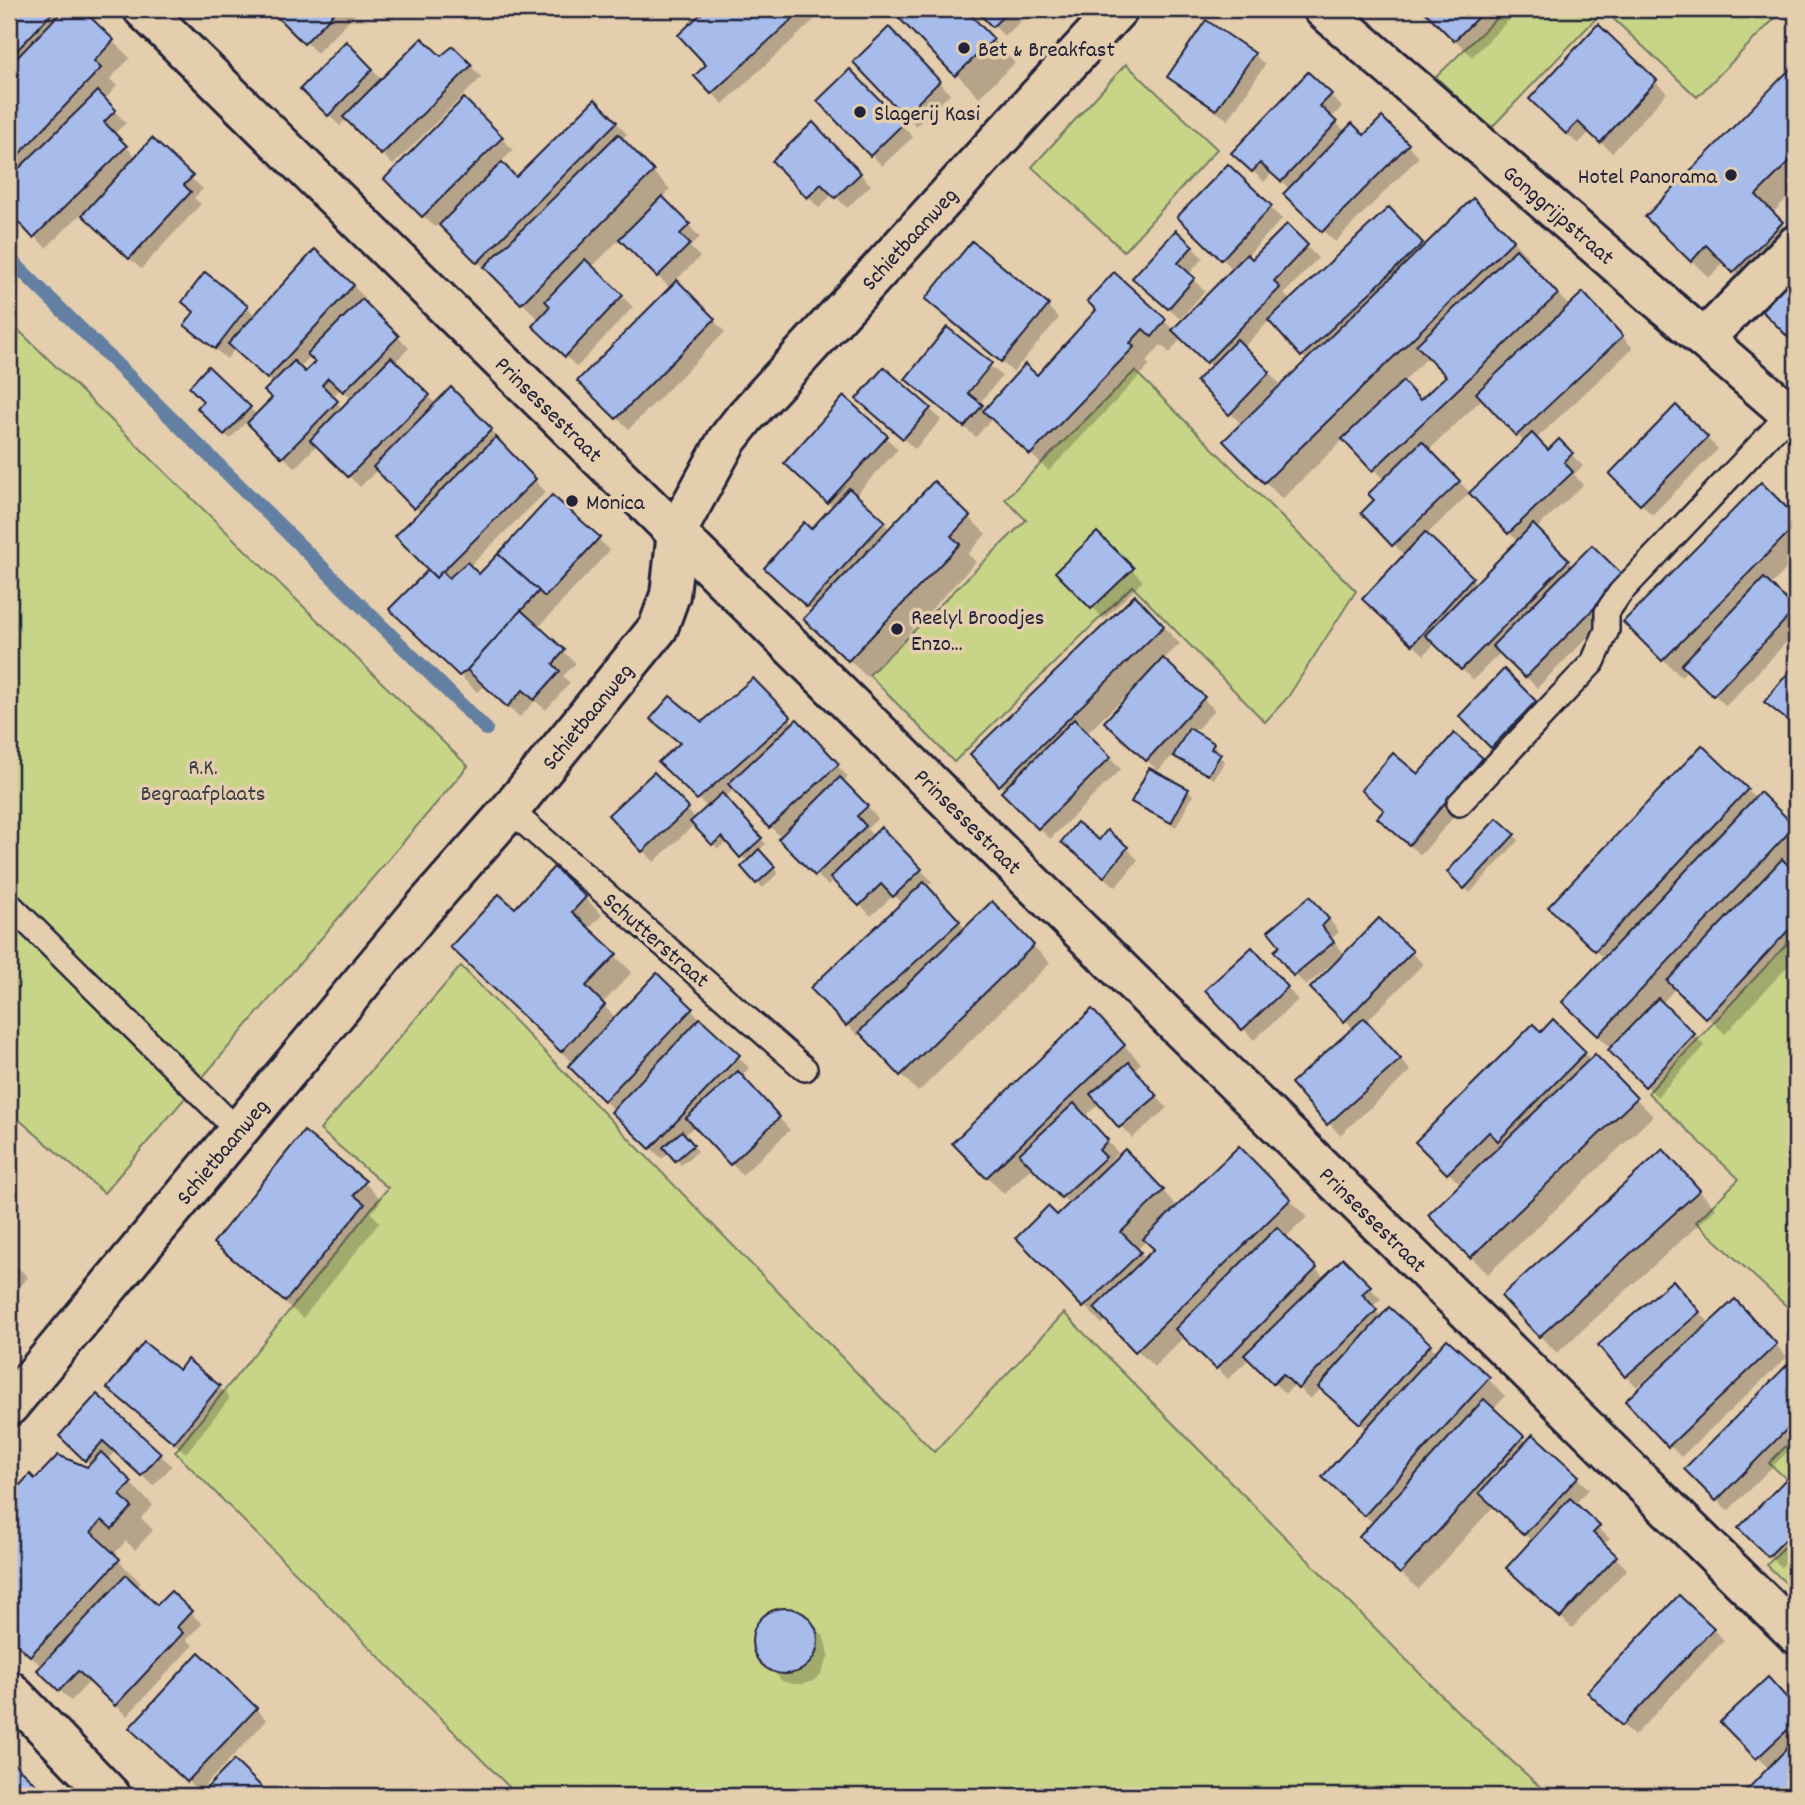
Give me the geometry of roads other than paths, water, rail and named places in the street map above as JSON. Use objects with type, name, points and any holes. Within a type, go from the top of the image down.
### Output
[{"type":"street","name":"Prinsessestraat","points":[[143,9],[677,531],[1796,1634]]},
{"type":"street","name":"Schietbaanweg","points":[[9,1406],[421,911],[510,810],[658,628],[670,595],[677,531],[727,440],[745,417],[1118,9]]},
{"type":"street","name":"Gonggrijpstraat","points":[[1323,9],[1793,416]]},
{"type":"street","points":[[1704,339],[1796,245]]},
{"type":"street","points":[[9,1690],[111,1796]]},
{"type":"lane","points":[[1459,804],[1593,662],[1607,630],[1607,612],[1620,593],[1793,416]]},
{"type":"lane","name":"Schutterstraat","points":[[510,810],[804,1069]]},
{"type":"lane","points":[[9,904],[238,1131]]},
{"type":"waterway","points":[[9,258],[486,729]]},
{"type":"place","name":"Bet & Breakfast","points":[[964,48]]},
{"type":"place","name":"Slagerij Kasi","points":[[860,112]]},
{"type":"place","name":"Hotel Panorama","points":[[1731,175]]},
{"type":"place","name":"Monica","points":[[572,501]]},
{"type":"place","name":"Reelyl Broodjes Enzo...","points":[[897,629]]},
{"type":"park label","name":"R.K. Begraafplaats","points":[[203,779]]}]
